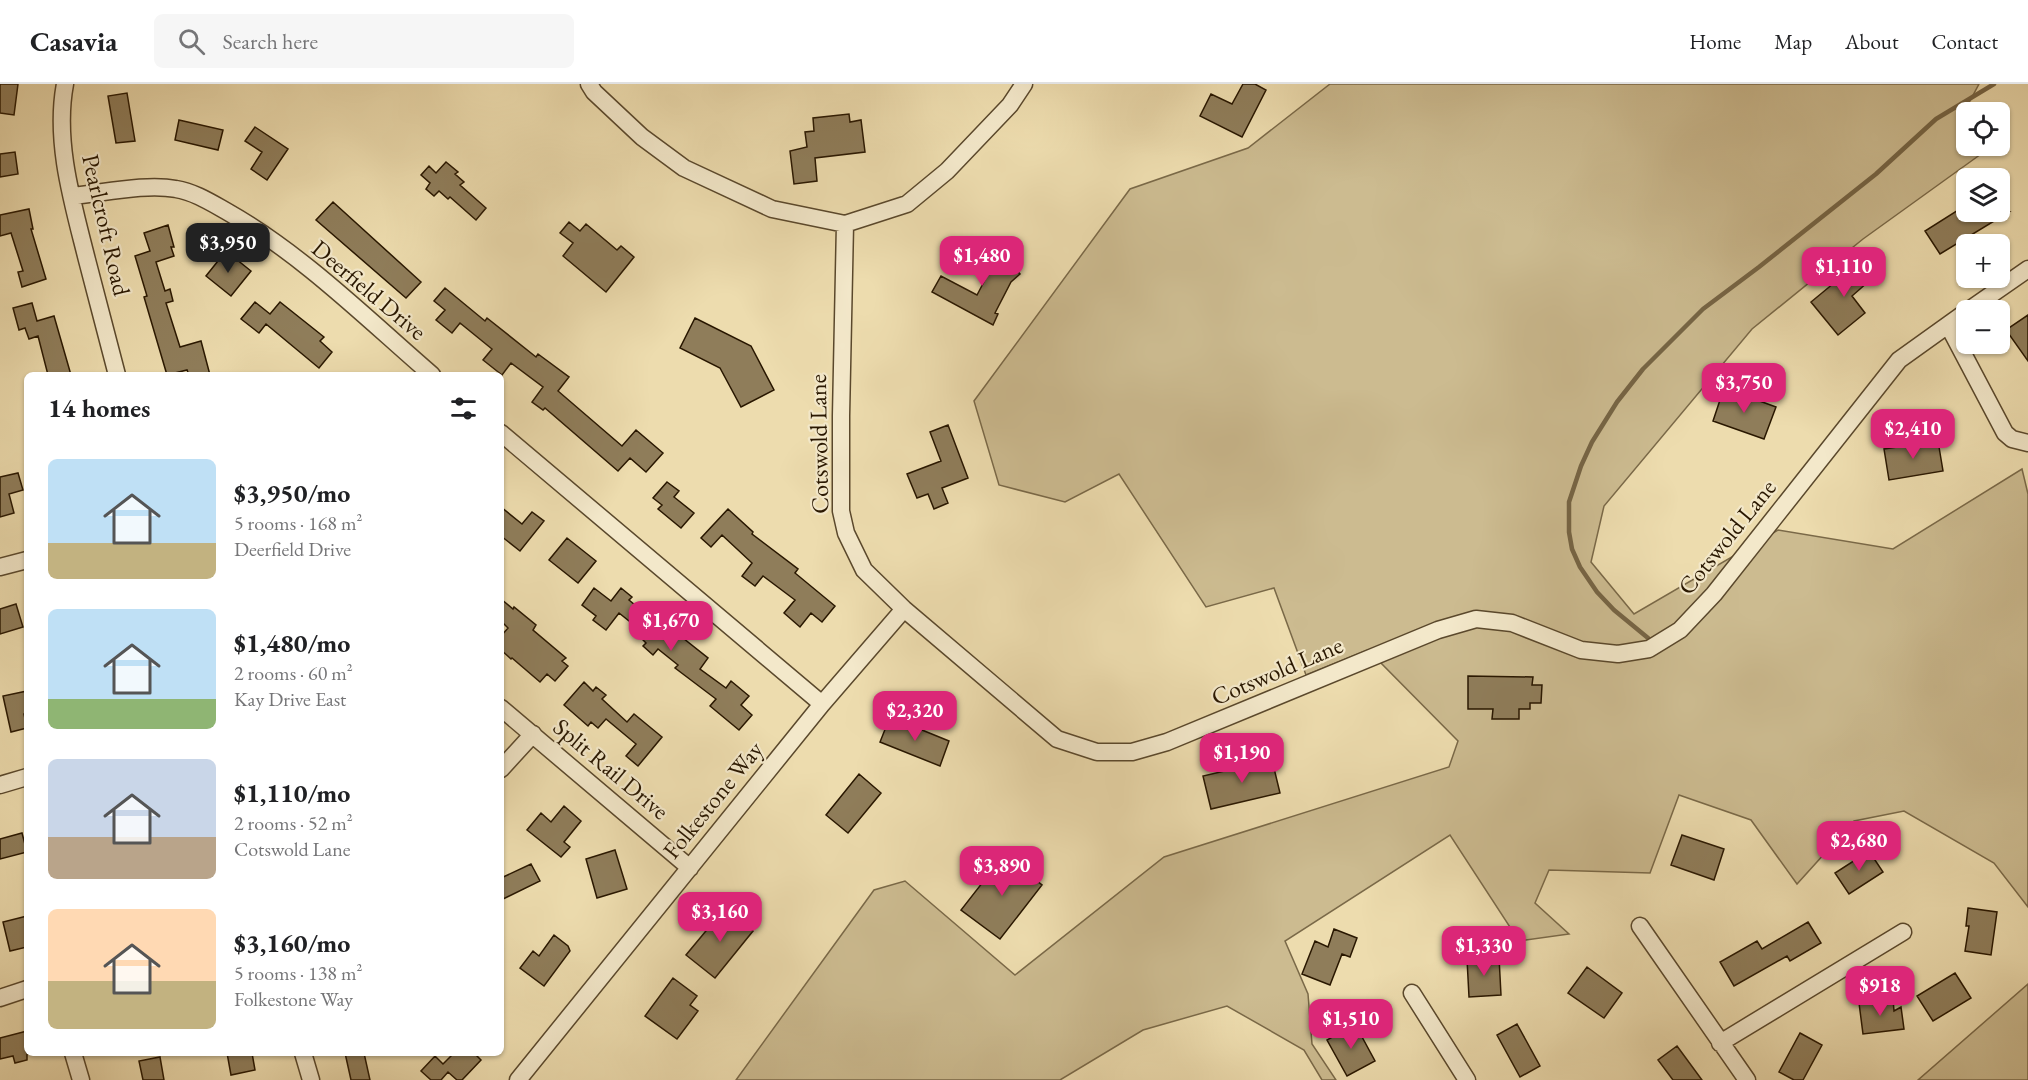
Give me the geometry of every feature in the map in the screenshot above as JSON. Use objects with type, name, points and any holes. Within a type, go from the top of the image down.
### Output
[{"type":"street","name":"Pearlcroft Road","points":[[65,84],[62,115],[65,158],[72,196],[116,372]]},
{"type":"street","points":[[589,84],[594,92],[642,137],[684,168],[772,209],[845,224],[907,204],[947,171],[1010,105],[1024,84]]},
{"type":"street","name":"Deerfield Drive","points":[[72,196],[151,187],[177,189],[201,197],[248,224],[304,265],[429,372]]},
{"type":"street","name":"Cotswold Lane","points":[[845,224],[841,511],[846,533],[864,570],[904,609],[1057,739],[1097,752],[1132,752],[1167,742],[1438,630],[1476,619],[1512,623],[1581,650],[1618,654],[1648,649],[1680,630],[1714,594],[1899,360],[1956,319]]},
{"type":"street","name":"Cotswold Lane","points":[[1984,300],[2028,269]]},
{"type":"street","points":[[1948,325],[2005,433],[2012,439],[2028,443]]},
{"type":"street","points":[[504,436],[822,704]]},
{"type":"street","points":[[0,567],[24,561]]},
{"type":"street","name":"Folkestone Way","points":[[518,1080],[822,704],[904,609]]},
{"type":"street","name":"Split Rail Drive","points":[[504,710],[690,868]]},
{"type":"street","points":[[504,766],[533,734]]},
{"type":"street","points":[[0,785],[24,778]]},
{"type":"street","points":[[1640,926],[1747,1080]]},
{"type":"street","points":[[1720,1043],[1903,932]]},
{"type":"street","points":[[0,998],[24,990]]},
{"type":"street","points":[[1412,993],[1467,1080]]},
{"type":"street","points":[[74,1056],[81,1080]]},
{"type":"street","points":[[304,1056],[311,1080]]},
{"type":"shaded area","points":[[1330,84],[1979,84],[1969,102],[1956,102],[1956,156],[1978,156],[1962,168],[1956,168],[1956,172],[1863,239],[1752,329],[1604,506],[1591,562],[1634,614],[1778,530],[1893,549],[2022,469],[2028,494],[2028,907],[1994,863],[1904,811],[1854,821],[1797,884],[1751,820],[1679,795],[1650,873],[1549,870],[1535,903],[1569,934],[1519,941],[1450,835],[1285,941],[1308,994],[1312,1044],[1336,1080],[1322,1080],[1304,1050],[1227,1006],[1143,1030],[1060,1080],[736,1080],[874,890],[905,881],[1015,975],[1164,857],[1449,767],[1458,741],[1368,650],[1306,675],[1274,588],[1206,607],[1119,474],[1065,502],[999,485],[974,401],[1130,189],[1248,148]]},
{"type":"shaded area","points":[[2028,984],[2028,1080],[1918,1080]]},
{"type":"building","points":[[0,84],[18,84],[14,115],[0,113]]},
{"type":"building","points":[[1243,84],[1255,84],[1266,90],[1242,137],[1200,116],[1211,94],[1232,104]]},
{"type":"building","points":[[127,93],[135,141],[116,143],[108,96]]},
{"type":"building","points":[[849,114],[850,122],[861,120],[865,152],[815,158],[817,181],[794,184],[790,151],[807,147],[805,132],[814,131],[813,118]]},
{"type":"building","points":[[179,120],[223,130],[218,150],[175,140]]},
{"type":"building","points":[[255,127],[288,149],[267,180],[251,169],[262,152],[245,141]]},
{"type":"building","points":[[15,152],[18,174],[0,177],[0,154]]},
{"type":"building","points":[[446,162],[458,172],[455,174],[464,182],[460,185],[486,208],[476,220],[450,197],[448,199],[439,191],[434,196],[426,189],[430,183],[421,175],[429,166],[436,173]]},
{"type":"building","points":[[333,202],[421,282],[406,298],[316,220]]},
{"type":"building","points":[[29,209],[33,229],[31,229],[46,279],[22,287],[18,272],[23,271],[11,233],[0,236],[0,215]]},
{"type":"building","points":[[1956,211],[1956,222],[1993,222],[1973,234],[1956,234],[1956,244],[1940,254],[1925,231]]},
{"type":"building","points":[[569,222],[580,231],[586,224],[617,250],[621,246],[634,257],[606,292],[563,256],[573,243],[560,233]]},
{"type":"building","points":[[168,225],[174,256],[156,262],[165,291],[170,289],[173,301],[166,303],[180,347],[201,341],[209,372],[188,372],[187,370],[166,372],[144,297],[147,296],[135,256],[150,251],[144,233]]},
{"type":"building","points":[[994,246],[1020,274],[1011,282],[995,313],[998,314],[993,325],[932,292],[941,276],[977,295],[987,276],[975,264]]},
{"type":"building","points":[[226,251],[251,271],[231,296],[206,276]]},
{"type":"building","points":[[1863,259],[1876,275],[1852,296],[1865,313],[1838,335],[1811,302]]},
{"type":"building","points":[[445,288],[485,321],[487,318],[536,357],[538,354],[569,377],[558,391],[622,446],[636,430],[663,453],[646,472],[630,458],[618,471],[545,408],[543,410],[532,402],[543,387],[511,363],[504,372],[498,372],[483,360],[492,349],[460,323],[452,333],[436,320],[445,310],[434,301]]},
{"type":"building","points":[[255,302],[270,314],[280,302],[324,337],[320,341],[332,352],[319,368],[266,324],[259,333],[241,319]]},
{"type":"building","points":[[32,303],[37,321],[54,316],[70,372],[47,372],[38,336],[29,339],[25,328],[19,330],[13,308]]},
{"type":"building","points":[[2028,315],[2028,361],[2010,336],[2010,327]]},
{"type":"building","points":[[695,318],[751,346],[774,390],[741,407],[720,368],[680,348]]},
{"type":"building","points":[[1724,388],[1776,407],[1764,439],[1713,421]]},
{"type":"building","points":[[948,425],[968,478],[942,488],[948,503],[934,509],[928,494],[917,498],[907,474],[941,461],[930,432]]},
{"type":"building","points":[[1938,441],[1943,471],[1889,480],[1884,449]]},
{"type":"building","points":[[18,473],[23,490],[9,494],[14,513],[0,517],[0,477]]},
{"type":"building","points":[[667,482],[679,491],[674,497],[694,513],[681,528],[658,509],[662,505],[653,498]]},
{"type":"building","points":[[504,509],[522,524],[532,512],[544,521],[520,551],[504,538]]},
{"type":"building","points":[[728,509],[753,532],[752,534],[798,569],[795,573],[835,606],[822,622],[811,613],[800,627],[784,613],[795,600],[763,576],[755,586],[742,576],[752,563],[722,535],[711,547],[701,538]]},
{"type":"building","points":[[567,538],[596,561],[578,583],[549,560]]},
{"type":"building","points":[[594,588],[611,601],[621,588],[632,597],[629,600],[661,627],[664,623],[708,658],[700,669],[726,688],[731,681],[749,696],[741,705],[752,715],[739,730],[710,706],[716,699],[675,668],[678,665],[658,649],[653,655],[643,646],[646,643],[641,638],[644,633],[619,613],[606,630],[593,620],[596,616],[582,605]]},
{"type":"building","points":[[504,602],[536,625],[533,630],[566,658],[562,661],[568,666],[555,681],[547,674],[540,682],[504,653],[504,633],[508,628],[504,624]]},
{"type":"building","points":[[16,604],[23,627],[0,634],[0,609]]},
{"type":"building","points":[[1468,676],[1533,677],[1532,685],[1542,685],[1541,703],[1530,703],[1530,709],[1519,709],[1519,719],[1492,719],[1493,709],[1468,709]]},
{"type":"building","points":[[584,682],[593,691],[596,687],[606,695],[602,699],[627,722],[634,714],[662,737],[638,766],[626,756],[636,744],[606,719],[598,728],[591,722],[588,726],[564,705]]},
{"type":"building","points":[[24,692],[24,729],[11,732],[3,696]]},
{"type":"building","points":[[890,717],[949,741],[940,766],[880,742]]},
{"type":"building","points":[[1272,760],[1280,793],[1211,809],[1203,776]]},
{"type":"building","points":[[859,774],[881,793],[848,833],[826,815]]},
{"type":"building","points":[[564,806],[581,821],[564,842],[570,847],[561,857],[527,830],[541,813],[551,822]]},
{"type":"building","points":[[22,833],[24,853],[0,859],[0,839]]},
{"type":"building","points":[[1682,835],[1724,849],[1714,880],[1671,865]]},
{"type":"building","points":[[615,850],[627,889],[597,898],[586,859]]},
{"type":"building","points":[[1869,851],[1883,872],[1849,894],[1835,873]]},
{"type":"building","points":[[1004,855],[1042,885],[1000,939],[961,910]]},
{"type":"building","points":[[531,864],[540,881],[504,899],[504,877]]},
{"type":"building","points":[[725,908],[753,931],[715,978],[686,955]]},
{"type":"building","points":[[1968,908],[1997,912],[1991,955],[1965,951],[1969,926],[1966,926]]},
{"type":"building","points":[[24,917],[24,948],[10,951],[3,922]]},
{"type":"building","points":[[1808,922],[1821,943],[1790,961],[1787,956],[1734,986],[1720,962],[1757,941],[1762,949]]},
{"type":"building","points":[[1334,929],[1357,938],[1350,957],[1342,954],[1330,985],[1302,974],[1315,941],[1328,947]]},
{"type":"building","points":[[554,935],[568,946],[570,951],[544,986],[520,968],[533,951],[539,956]]},
{"type":"building","points":[[1499,957],[1501,995],[1469,997],[1467,959]]},
{"type":"building","points":[[1587,967],[1622,993],[1604,1018],[1568,993]]},
{"type":"building","points":[[1955,973],[1971,998],[1933,1021],[1917,996]]},
{"type":"building","points":[[673,978],[697,996],[690,1005],[698,1011],[677,1039],[645,1016]]},
{"type":"building","points":[[1893,999],[1894,1011],[1901,1007],[1904,1029],[1863,1034],[1859,1003]]},
{"type":"building","points":[[1355,1024],[1375,1061],[1347,1076],[1327,1040]]},
{"type":"building","points":[[1517,1024],[1540,1066],[1520,1077],[1497,1035]]},
{"type":"building","points":[[24,1032],[24,1056],[27,1056],[27,1060],[15,1063],[13,1056],[0,1059],[0,1038]]},
{"type":"building","points":[[1800,1033],[1822,1045],[1803,1080],[1794,1080],[1779,1072]]},
{"type":"building","points":[[1677,1046],[1702,1080],[1673,1080],[1658,1060]]},
{"type":"building","points":[[228,1056],[253,1056],[255,1070],[231,1075]]},
{"type":"building","points":[[346,1056],[365,1056],[370,1080],[351,1080]]},
{"type":"building","points":[[435,1056],[443,1064],[451,1056],[477,1056],[481,1060],[462,1080],[457,1080],[448,1072],[441,1080],[431,1080],[421,1071]]},
{"type":"building","points":[[160,1057],[164,1080],[143,1080],[139,1061]]},
{"type":"waterway","points":[[1648,638],[1614,610],[1597,592],[1580,567],[1572,549],[1569,532],[1569,502],[1592,442],[1617,402],[1643,369],[1703,309],[1876,174],[1936,119],[1994,84]]}]
